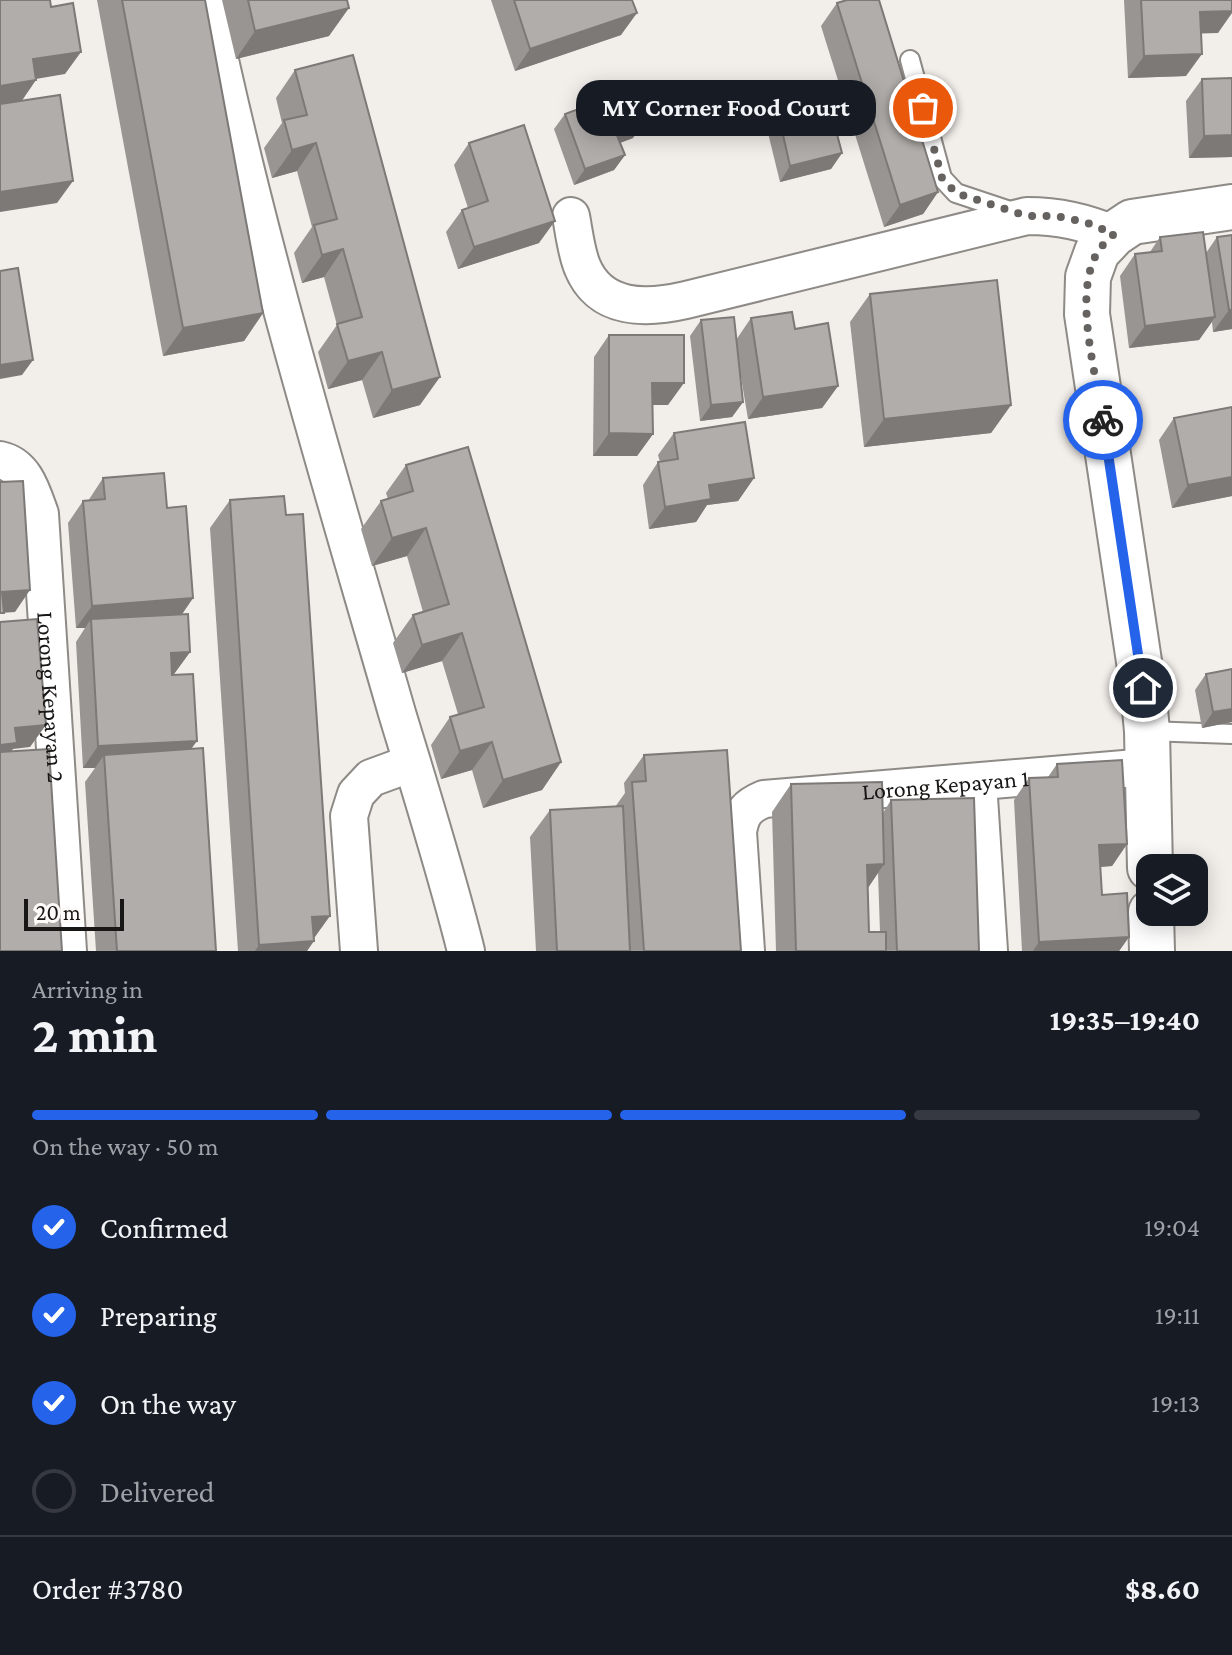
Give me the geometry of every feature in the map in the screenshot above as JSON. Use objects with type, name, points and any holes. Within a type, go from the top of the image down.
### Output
[{"type":"street","points":[[207,0],[264,244],[466,951]]},
{"type":"street","points":[[1150,854],[1148,749],[1139,655],[1087,314],[1088,277],[1097,252],[1114,234],[1132,222],[1232,207]]},
{"type":"street","points":[[571,216],[582,266],[592,283],[604,296],[631,306],[658,306],[1027,216],[1056,216],[1085,222],[1114,234]]},
{"type":"street","name":"Lorong Kepayan 2","points":[[0,460],[7,461],[23,473],[40,514],[68,951]]},
{"type":"street","name":"Lorong Kepayan 1","points":[[746,951],[738,832],[740,815],[751,804],[764,799],[978,782],[1148,749]]},
{"type":"street","points":[[359,951],[349,816],[356,794],[371,778],[412,763]]},
{"type":"street","points":[[978,782],[989,951]]},
{"type":"lane","points":[[910,60],[942,178],[956,193],[1027,216]]},
{"type":"lane","points":[[1148,749],[1232,734]]},
{"type":"building","points":[[0,0],[50,0],[51,7],[73,3],[81,52],[33,59],[36,80],[0,86]]},
{"type":"building","points":[[122,0],[205,0],[263,313],[183,328]]},
{"type":"building","points":[[248,0],[347,0],[349,8],[255,31]]},
{"type":"building","points":[[514,0],[632,0],[637,13],[530,49]]},
{"type":"building","points":[[879,0],[938,192],[900,205],[837,3]]},
{"type":"building","points":[[1141,0],[1232,0],[1232,11],[1200,12],[1202,54],[1144,56]]},
{"type":"building","points":[[353,55],[440,377],[392,390],[382,352],[348,361],[337,324],[362,317],[343,249],[322,255],[314,225],[337,219],[316,143],[292,150],[284,120],[307,115],[295,70]]},
{"type":"building","points":[[1232,78],[1232,135],[1204,136],[1202,79]]},
{"type":"building","points":[[632,89],[644,123],[616,133],[625,155],[585,169],[565,114]]},
{"type":"building","points":[[60,95],[73,181],[0,192],[0,104]]},
{"type":"building","points":[[829,104],[842,153],[790,166],[779,117]]},
{"type":"building","points":[[524,125],[555,221],[474,247],[462,210],[488,201],[469,143]]},
{"type":"building","points":[[1203,232],[1215,317],[1145,326],[1135,254],[1162,251],[1160,237]]},
{"type":"building","points":[[1232,235],[1232,310],[1229,310],[1217,237]]},
{"type":"building","points":[[18,268],[33,360],[0,365],[0,271]]},
{"type":"building","points":[[997,280],[1011,405],[884,419],[870,294]]},
{"type":"building","points":[[792,312],[795,329],[828,323],[838,386],[763,397],[751,318]]},
{"type":"building","points":[[734,317],[743,402],[711,405],[701,320]]},
{"type":"building","points":[[609,335],[684,335],[684,383],[652,383],[653,434],[609,433]]},
{"type":"building","points":[[1232,407],[1232,477],[1188,485],[1174,418]]},
{"type":"building","points":[[745,422],[754,478],[709,485],[711,499],[665,507],[658,462],[678,459],[674,433]]},
{"type":"building","points":[[468,447],[561,762],[503,780],[492,742],[460,751],[450,717],[484,707],[462,633],[422,645],[413,615],[449,604],[426,528],[392,538],[381,501],[413,491],[406,465]]},
{"type":"building","points":[[164,473],[167,508],[186,506],[193,598],[92,606],[83,501],[105,499],[103,478]]},
{"type":"building","points":[[23,481],[30,590],[2,592],[4,613],[0,613],[0,482]]},
{"type":"building","points":[[284,496],[286,515],[303,514],[330,916],[312,917],[314,941],[259,945],[230,500]]},
{"type":"building","points":[[188,614],[190,652],[171,653],[172,675],[193,674],[197,741],[98,746],[91,619]]},
{"type":"building","points":[[37,619],[46,725],[15,728],[17,743],[0,745],[0,622]]},
{"type":"building","points":[[1232,669],[1232,709],[1213,712],[1206,674]]},
{"type":"building","points":[[203,748],[216,951],[117,951],[104,755]]},
{"type":"building","points":[[49,749],[62,951],[0,951],[0,752]]},
{"type":"building","points":[[727,750],[741,951],[644,951],[632,782],[646,781],[644,755]]},
{"type":"building","points":[[1122,760],[1127,844],[1099,845],[1102,895],[1127,893],[1129,937],[1039,942],[1029,778],[1058,777],[1057,764]]},
{"type":"building","points":[[882,782],[884,864],[867,865],[869,932],[886,932],[886,951],[796,951],[791,784]]},
{"type":"building","points":[[974,798],[979,951],[897,951],[891,800]]},
{"type":"building","points":[[623,806],[630,951],[557,951],[550,810]]},
{"type":"way so far","points":[[923,108],[942,178],[956,193],[1027,216],[1056,216],[1085,222],[1114,234],[1097,252],[1088,277],[1087,314],[1103,420]]},
{"type":"place","name":"MY Corner Food Court","points":[[923,108]]},
{"type":"route","points":[[1103,420],[1143,688]]}]
